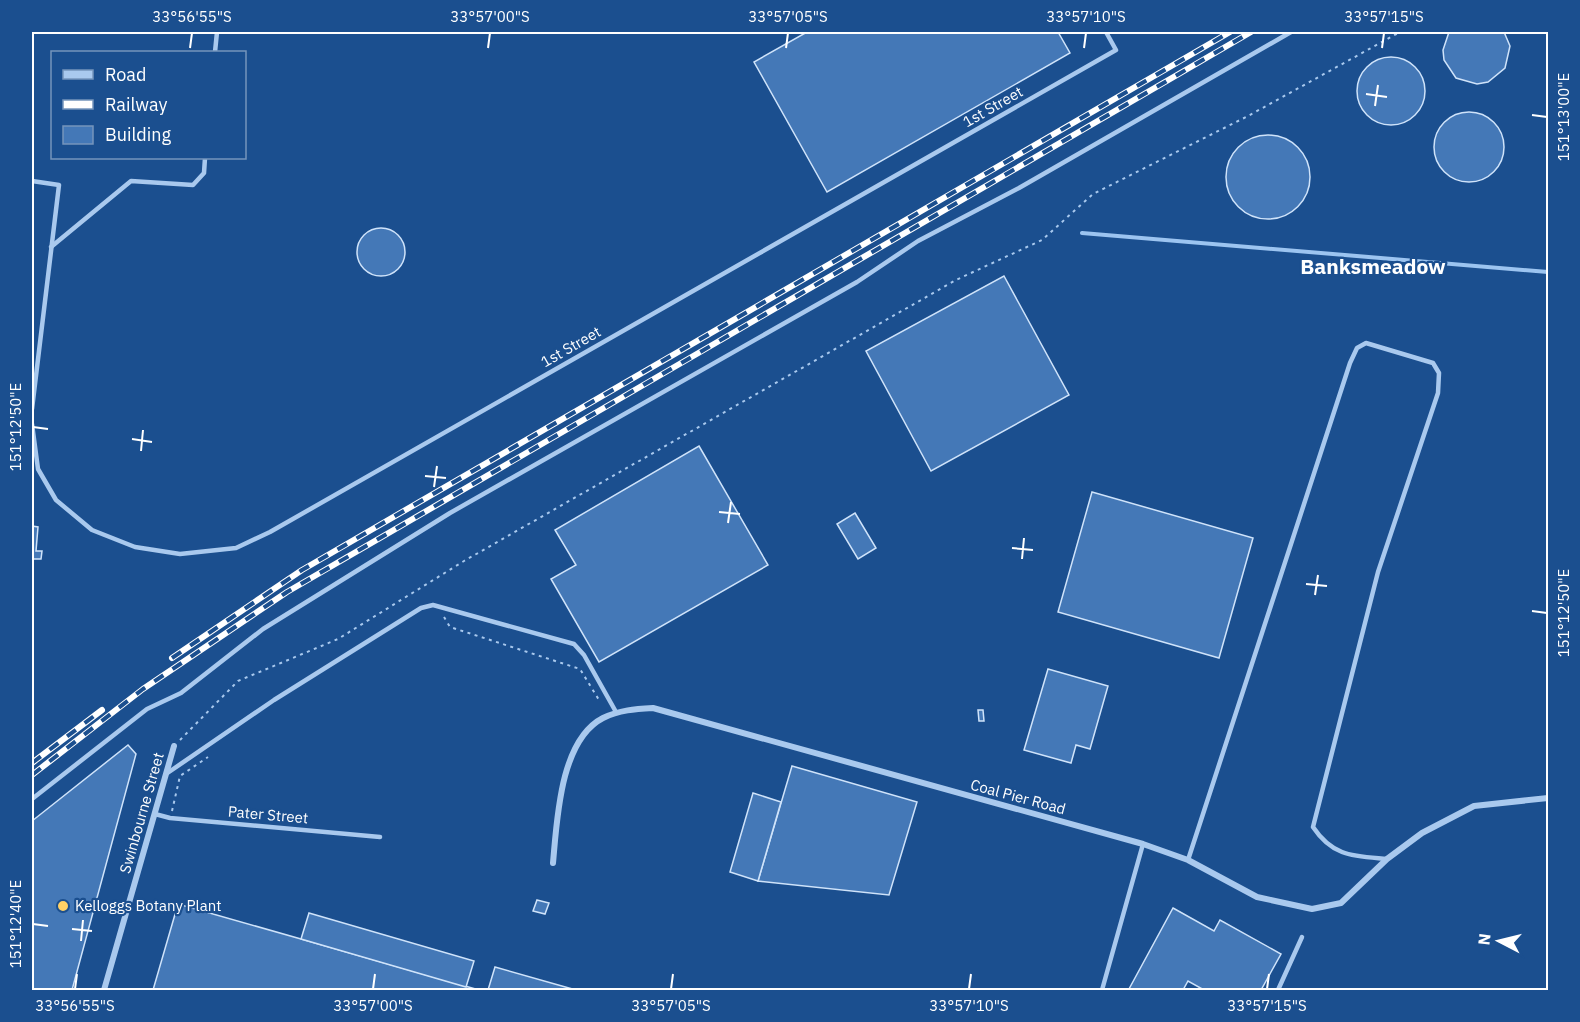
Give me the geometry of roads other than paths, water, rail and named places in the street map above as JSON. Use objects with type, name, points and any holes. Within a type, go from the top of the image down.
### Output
[{"type":"street","name":"Coal Pier Road","points":[[553,863],[559,802],[575,746],[586,730],[616,712],[653,708],[1143,844],[1188,860],[1257,897],[1312,909],[1341,903],[1387,859],[1422,833],[1474,806],[1548,798]]},
{"type":"street","name":"Swinbourne Street","points":[[104,990],[174,746]]},
{"type":"lane","points":[[215,51],[217,32]]},
{"type":"lane","name":"1st Street","points":[[32,424],[38,469],[56,500],[93,530],[135,547],[180,554],[236,548],[270,532],[1116,50],[1106,32]]},
{"type":"lane","points":[[32,800],[147,709],[181,693],[263,629],[440,519],[857,282],[918,241],[1019,188],[1291,32]]},
{"type":"lane","points":[[51,247],[131,181],[193,185],[204,173],[206,159]]},
{"type":"lane","points":[[32,181],[59,185],[32,410]]},
{"type":"lane","points":[[1188,860],[1350,363],[1357,348],[1366,344],[1433,363],[1438,373],[1438,393],[1378,572],[1313,827],[1322,840],[1340,853],[1387,859]]},
{"type":"lane","points":[[166,774],[274,700],[422,608],[433,605],[574,644],[584,655],[616,712]]},
{"type":"lane","name":"Pater Street","points":[[154,814],[170,818],[380,837]]},
{"type":"lane","points":[[1102,990],[1143,844]]},
{"type":"lane","points":[[1278,990],[1302,937]]},
{"type":"waterway","points":[[1082,233],[1548,272]]},
{"type":"railway","points":[[172,658],[302,570],[1230,32]]},
{"type":"railway","points":[[32,775],[143,689],[287,592],[1251,32]]},
{"type":"railway","points":[[32,763],[102,710]]},
{"type":"place","name":"Kelloggs Botany Plant","points":[[63,906]]},
{"type":"district","name":"Banksmeadow","points":[[1373,267]]}]
